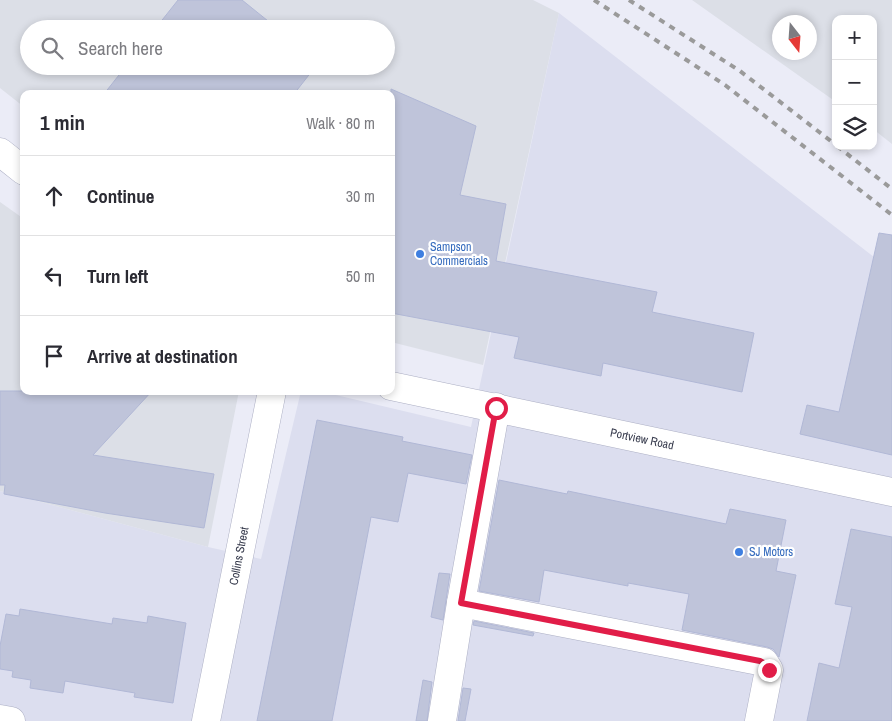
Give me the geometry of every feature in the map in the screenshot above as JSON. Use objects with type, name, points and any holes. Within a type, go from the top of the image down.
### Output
[{"type":"street","points":[[0,152],[20,168]]},
{"type":"street","name":"Portview Road","points":[[395,387],[892,492]]},
{"type":"street","name":"Collins Street","points":[[206,721],[271,395]]},
{"type":"street","points":[[442,721],[496,408]]},
{"type":"street","points":[[461,603],[764,662],[769,670],[759,721]]},
{"type":"street","points":[[0,719],[11,721]]},
{"type":"shaded area","points":[[0,0],[533,0],[559,13],[483,365],[395,343],[395,90],[20,90],[20,104],[0,88]]},
{"type":"shaded area","points":[[692,0],[892,0],[892,144],[877,132],[877,15],[832,15],[832,99],[777,60],[817,60],[817,15],[772,15],[772,57]]},
{"type":"shaded area","points":[[559,13],[892,271],[892,721],[0,721],[0,491],[208,547],[261,559],[300,395],[336,395],[471,427]]},
{"type":"shaded area","points":[[0,202],[20,216],[20,395],[238,395],[208,547],[0,491]]},
{"type":"building","points":[[178,0],[242,0],[267,20],[162,20]]},
{"type":"building","points":[[119,75],[309,75],[297,90],[107,90]]},
{"type":"building","points":[[395,91],[476,126],[460,195],[506,204],[496,261],[657,292],[652,312],[754,333],[742,392],[603,363],[601,376],[514,358],[519,337],[395,314]]},
{"type":"building","points":[[879,233],[892,235],[892,455],[800,434],[807,405],[839,412]]},
{"type":"building","points":[[0,391],[20,391],[20,395],[148,395],[93,455],[214,474],[204,528],[105,513],[4,494],[5,485],[0,485]]},
{"type":"building","points":[[317,420],[403,437],[402,441],[472,455],[466,484],[408,473],[398,522],[371,517],[332,721],[257,721]]},
{"type":"building","points":[[499,480],[567,494],[568,491],[726,524],[730,509],[786,520],[776,571],[796,575],[779,657],[773,649],[767,647],[682,630],[689,594],[628,583],[628,586],[544,570],[539,602],[479,591]]},
{"type":"building","points":[[851,529],[892,537],[892,721],[807,721],[819,663],[839,668],[852,607],[835,604]]},
{"type":"building","points":[[439,573],[450,574],[443,620],[431,617]]},
{"type":"building","points":[[20,609],[112,624],[113,618],[147,623],[148,616],[186,623],[173,703],[134,697],[135,693],[65,681],[63,693],[30,688],[31,680],[12,677],[13,671],[0,669],[0,646],[6,614],[19,616]]},
{"type":"building","points":[[474,621],[534,633],[533,636],[473,625]]},
{"type":"building","points":[[423,680],[432,682],[427,721],[416,721]]},
{"type":"building","points":[[463,688],[471,689],[465,721],[458,721]]},
{"type":"railway","points":[[594,0],[725,85],[892,215]]},
{"type":"railway","points":[[629,0],[740,71],[832,142]]},
{"type":"railway","points":[[842,150],[892,189]]},
{"type":"place","name":"Sampson Commercials","points":[[420,254]]},
{"type":"place","name":"SJ Motors","points":[[739,552]]},
{"type":"route","points":[[496,408],[461,603],[760,661],[764,662],[769,670]]}]
